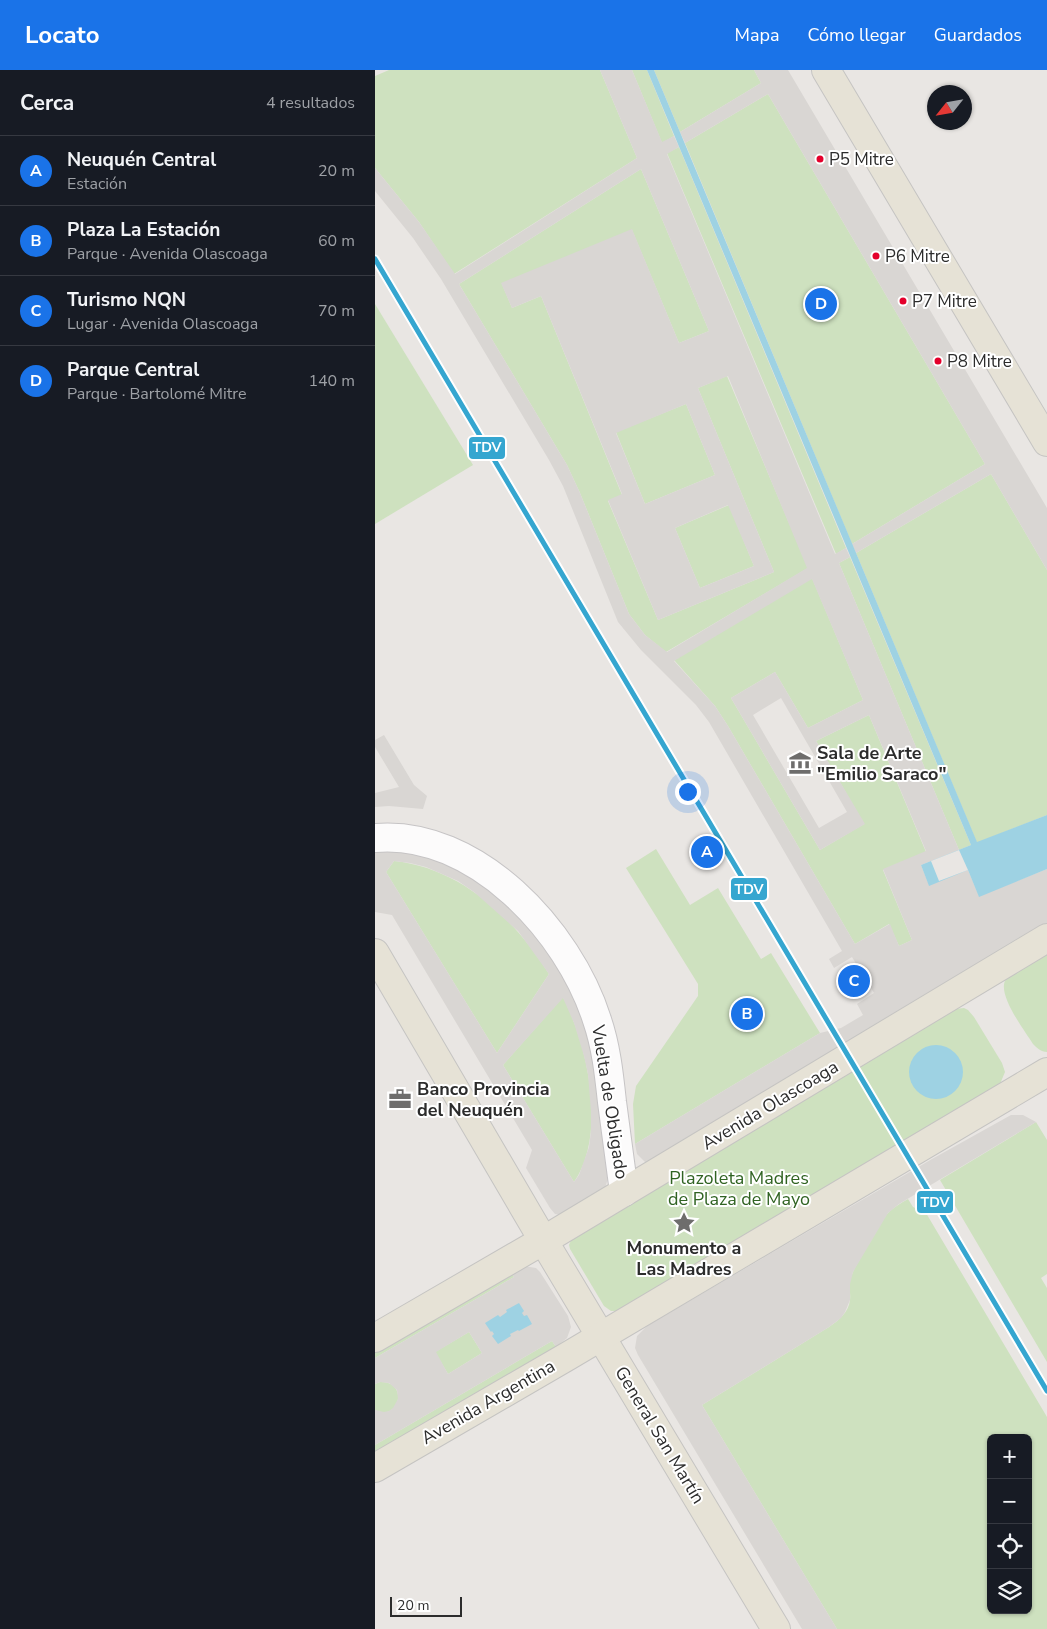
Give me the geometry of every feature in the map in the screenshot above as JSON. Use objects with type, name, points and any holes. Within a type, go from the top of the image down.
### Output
[{"type":"main road","points":[[825,70],[1045,435]]},
{"type":"main road","name":"Avenida Olascoaga","points":[[543,1240],[1047,938]]},
{"type":"main road","name":"General San Martín","points":[[375,953],[543,1240],[776,1629]]},
{"type":"main road","points":[[601,1336],[1047,1072]]},
{"type":"main road","points":[[375,1338],[543,1240]]},
{"type":"main road","name":"Avenida Argentina","points":[[375,1468],[601,1336]]},
{"type":"street","name":"Vuelta de Obligado","points":[[375,838],[413,839],[461,856],[503,883],[542,921],[559,944],[587,993],[604,1044],[625,1192]]},
{"type":"green space","points":[[389,70],[600,70],[637,158],[454,274],[419,222],[375,168],[375,76]]},
{"type":"green space","points":[[632,70],[647,70],[674,136],[662,143]]},
{"type":"green space","points":[[654,70],[754,70],[761,83],[680,132]]},
{"type":"green space","points":[[768,94],[985,464],[852,544],[685,143]]},
{"type":"green space","points":[[679,147],[846,548],[836,554],[667,153]]},
{"type":"green space","points":[[641,169],[709,331],[679,343],[632,230],[502,284],[512,308],[541,296],[622,495],[608,501],[658,620],[774,572],[698,388],[727,376],[808,568],[666,652],[645,635],[629,614],[567,465],[459,284]]},
{"type":"green space","points":[[375,304],[473,465],[375,524]]},
{"type":"green space","points":[[686,404],[715,475],[645,504],[616,432]]},
{"type":"green space","points":[[991,474],[1047,570],[1047,815],[977,843],[856,553]]},
{"type":"green space","points":[[729,505],[754,566],[700,588],[675,528]]},
{"type":"green space","points":[[850,557],[971,845],[959,850],[839,563]]},
{"type":"green space","points":[[812,578],[863,700],[808,728],[775,672],[731,698],[820,850],[864,824],[816,741],[869,715],[926,852],[883,870],[912,940],[899,946],[889,924],[855,944],[728,726],[715,706],[674,660]]},
{"type":"green space","points":[[656,849],[690,905],[718,888],[761,959],[771,953],[820,1033],[635,1144],[633,1104],[636,1086],[698,996],[698,984],[626,868]]},
{"type":"green space","points":[[394,861],[442,874],[484,899],[519,934],[549,974],[497,1053],[386,872]]},
{"type":"green space","points":[[1047,953],[1047,1052],[1041,1051],[1033,1044],[1018,1021],[1007,1001],[1004,984],[1007,978],[1020,968]]},
{"type":"green space","points":[[563,997],[580,1040],[586,1064],[592,1115],[590,1140],[584,1162],[574,1182],[503,1065]]},
{"type":"green space","name":"Plazoleta Madres de Plaza de Mayo","points":[[964,1008],[974,1017],[1002,1063],[1005,1072],[1000,1084],[620,1311],[611,1311],[604,1306],[570,1249],[569,1245],[572,1238],[955,1009]]},
{"type":"green space","points":[[1036,1122],[1047,1140],[1047,1274],[1041,1278],[1047,1288],[1047,1362],[940,1180]]},
{"type":"green space","points":[[908,1199],[913,1207],[926,1213],[1047,1417],[1047,1629],[837,1629],[702,1405],[839,1319],[849,1304],[850,1280],[853,1271],[874,1233],[893,1208]]},
{"type":"green space","points":[[511,1272],[514,1277],[375,1358],[375,1351]]},
{"type":"green space","points":[[469,1332],[482,1353],[448,1374],[435,1352]]},
{"type":"green space","points":[[552,1341],[556,1347],[375,1453],[375,1445]]},
{"type":"green space","points":[[380,1382],[389,1383],[398,1394],[398,1400],[390,1411],[375,1410],[375,1384]]},
{"type":"shaded area","points":[[600,70],[632,70],[662,142],[674,136],[679,147],[667,154],[835,554],[846,548],[850,557],[839,563],[959,850],[921,865],[929,885],[968,870],[979,896],[1047,869],[1047,923],[658,1160],[649,1163],[645,1162],[637,1154],[635,1144],[820,1033],[841,1028],[863,1015],[857,1004],[874,993],[852,957],[834,968],[829,959],[842,951],[709,722],[696,705],[641,650],[618,622],[563,486],[549,460],[441,279],[413,238],[375,191],[375,168],[419,222],[455,274],[637,158]],"holes":[[[641,169],[709,331],[679,343],[632,229],[501,283],[512,308],[541,296],[622,494],[608,500],[658,620],[774,572],[698,388],[728,376],[807,568],[667,652],[645,635],[629,614],[567,465],[459,284]],[[686,404],[715,475],[645,504],[616,433]],[[728,505],[754,566],[700,588],[675,528]],[[812,579],[863,700],[808,728],[775,672],[731,698],[820,850],[865,824],[816,741],[869,715],[926,851],[883,869],[912,940],[899,946],[890,924],[855,944],[715,706],[674,661]],[[781,698],[847,812],[819,828],[753,715]]]},
{"type":"shaded area","points":[[754,70],[788,70],[1047,508],[1047,570],[991,474],[856,553],[852,544],[985,464],[768,94],[685,143],[680,132],[761,83]]},
{"type":"shaded area","points":[[384,735],[414,785],[427,796],[423,809],[389,806],[375,807],[375,793],[399,787],[375,747],[375,740]]},
{"type":"shaded area","points":[[397,848],[443,860],[489,888],[530,927],[561,967],[589,1028],[609,1175],[605,1188],[562,1215],[555,1214],[550,1208],[526,1168],[532,1150],[392,915],[375,912],[375,851]],"holes":[[[394,861],[426,867],[458,881],[474,892],[518,931],[549,974],[497,1053],[386,872]],[[563,998],[574,1023],[584,1056],[588,1074],[591,1112],[589,1147],[579,1175],[574,1182],[503,1065]]]},
{"type":"shaded area","points":[[1011,1115],[1023,1115],[1036,1122],[899,1204],[888,1213],[853,1272],[850,1284],[850,1300],[841,1318],[702,1405],[837,1629],[802,1629],[638,1355],[635,1348],[637,1336],[647,1326],[932,1159]]},
{"type":"shaded area","points":[[524,1266],[536,1268],[540,1272],[568,1316],[571,1327],[567,1338],[556,1347],[552,1341],[375,1445],[375,1410],[389,1411],[398,1399],[397,1390],[389,1383],[380,1382],[375,1384],[375,1358],[514,1277],[511,1272]],"holes":[[[469,1332],[482,1353],[448,1374],[436,1352]]]},
{"type":"water","points":[[647,70],[654,70],[977,842],[1047,815],[1047,869],[979,897],[968,870],[929,886],[921,865],[971,845]]},
{"type":"water","points":[[931,1045],[941,1045],[951,1049],[959,1057],[963,1072],[959,1087],[951,1095],[941,1099],[931,1099],[921,1095],[913,1087],[909,1077],[909,1067],[913,1057],[921,1049]]},
{"type":"water","points":[[519,1303],[524,1311],[522,1313],[524,1316],[527,1315],[532,1324],[510,1334],[511,1336],[498,1344],[492,1336],[494,1334],[485,1323],[498,1315],[500,1317],[507,1312],[506,1310]]},
{"type":"pier","points":[[959,850],[968,870],[939,881],[931,861]]},
{"type":"transit line","name":"TDV","points":[[375,259],[1047,1391]]},
{"type":"place","name":"P5 Mitre","points":[[820,159]]},
{"type":"place","name":"P6 Mitre","points":[[876,256]]},
{"type":"place","name":"P7 Mitre","points":[[903,301]]},
{"type":"place","name":"Parque Central","points":[[821,304]]},
{"type":"place","name":"P8 Mitre","points":[[938,361]]},
{"type":"place","name":"Sala de Arte \"Emilio Saraco\"","points":[[800,763]]},
{"type":"place","name":"Neuquén Central","points":[[707,852]]},
{"type":"place","name":"Turismo NQN","points":[[854,981]]},
{"type":"place","name":"Plaza La Estación","points":[[747,1014]]},
{"type":"place","name":"Banco Provincia del Neuquén","points":[[400,1099]]},
{"type":"place","name":"Monumento a Las Madres","points":[[684,1223]]}]
